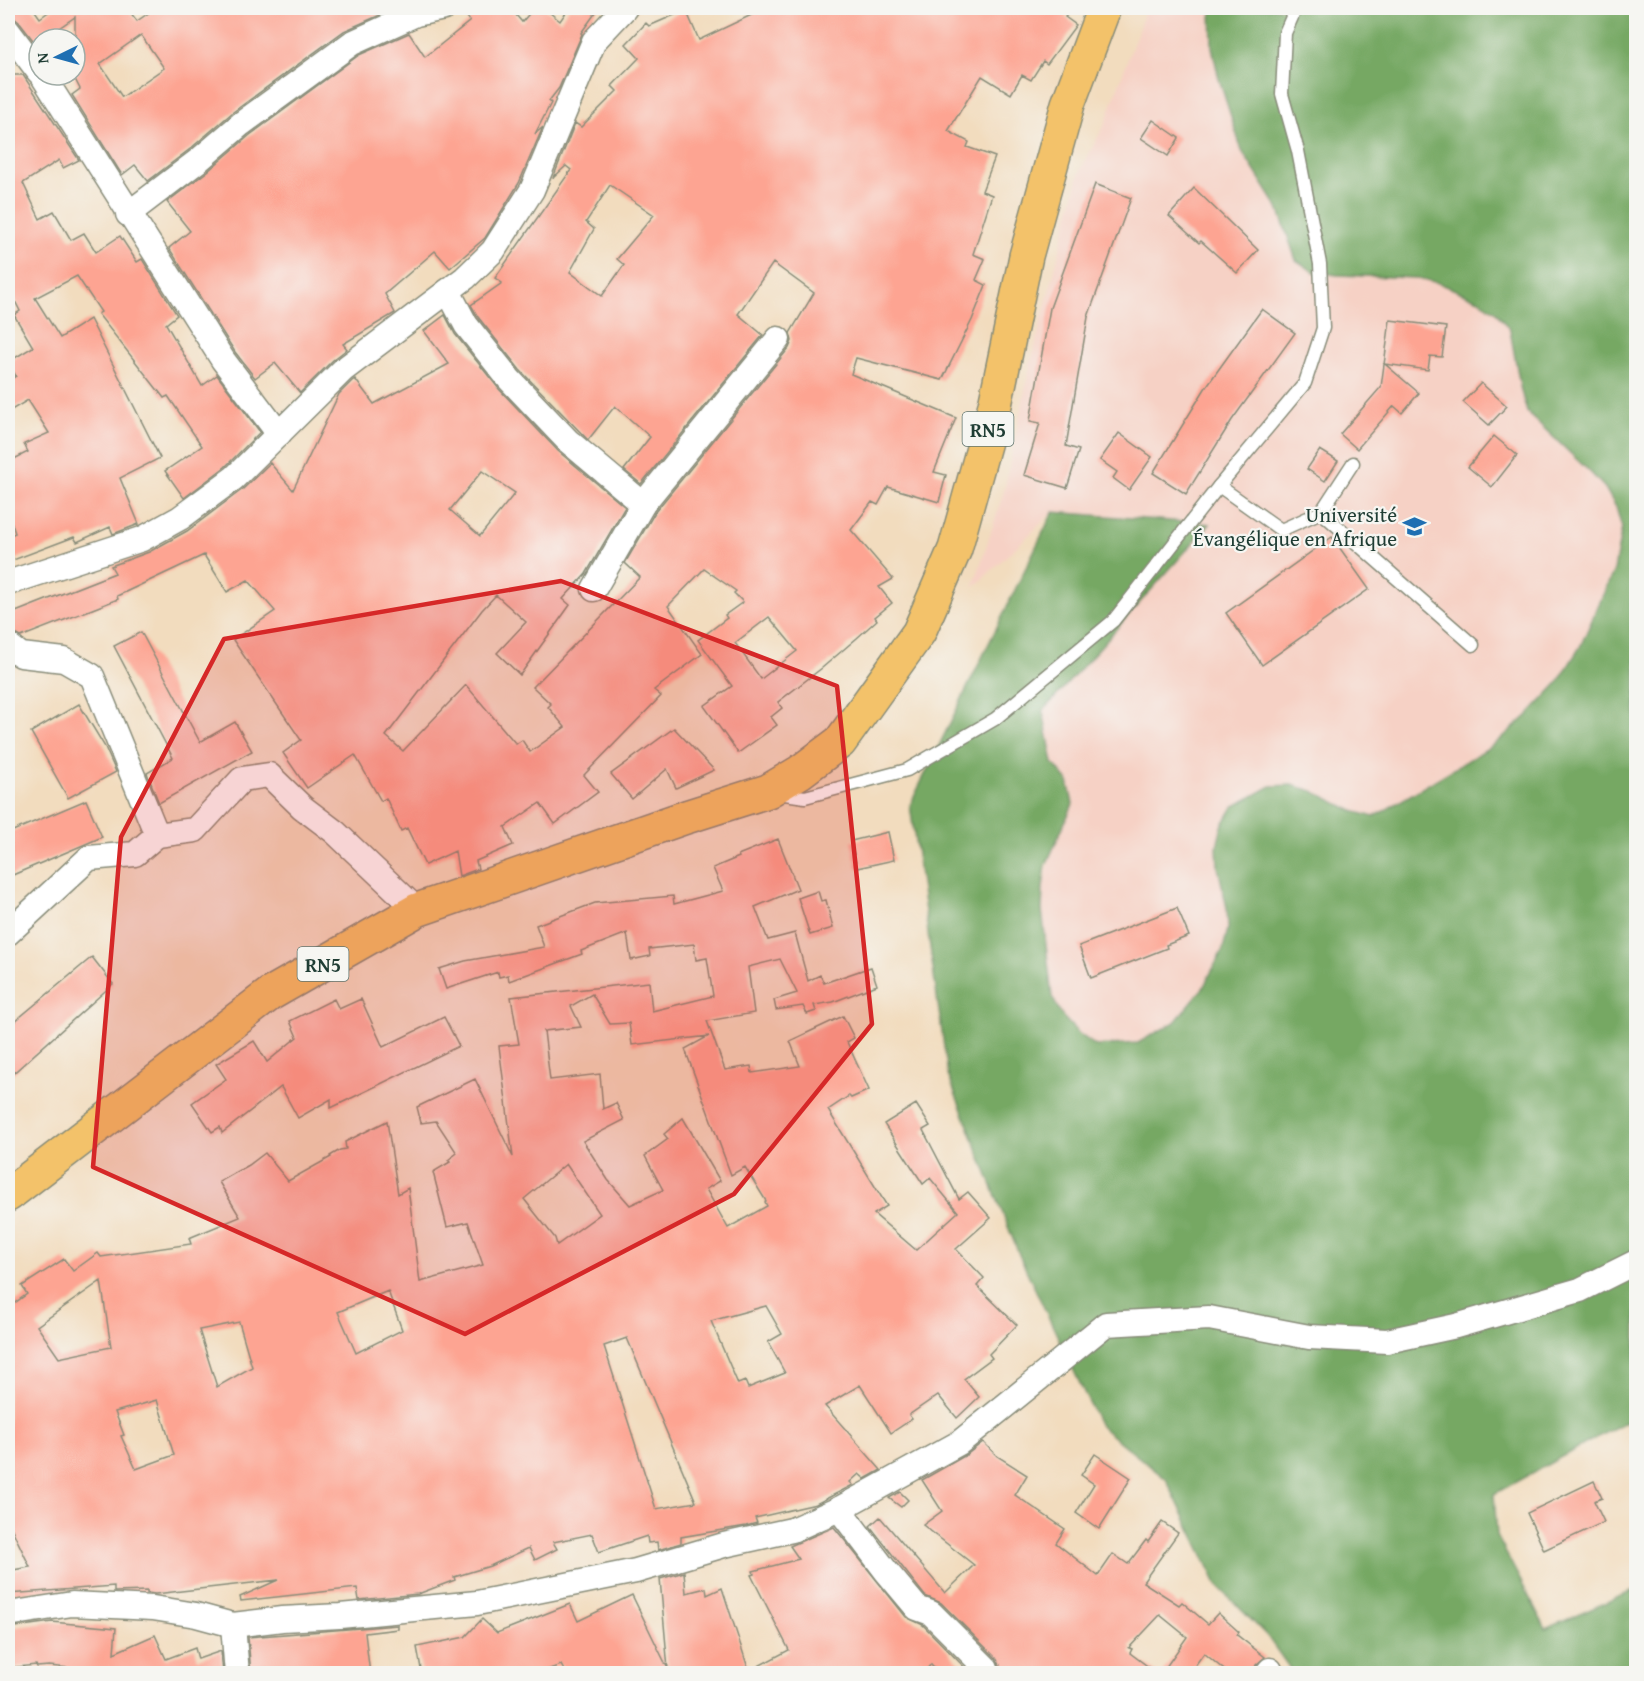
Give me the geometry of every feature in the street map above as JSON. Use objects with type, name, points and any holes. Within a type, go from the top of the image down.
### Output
[{"type":"highway","name":"RN5","points":[[8,1195],[270,994],[417,910],[768,791],[800,772],[840,742],[918,632],[955,549],[995,405],[1029,245],[1068,104],[1104,8]]},
{"type":"street","points":[[128,214],[199,160],[241,124],[352,44],[416,14],[444,8]]},
{"type":"street","points":[[8,583],[142,539],[180,518],[234,478],[343,370],[448,291],[493,251],[532,190],[594,41],[625,8]]},
{"type":"street","points":[[8,31],[27,56]]},
{"type":"street","points":[[49,87],[223,360],[279,434]]},
{"type":"street","points":[[448,291],[466,325],[509,379],[568,441],[643,504]]},
{"type":"street","points":[[594,589],[643,504],[778,339]]},
{"type":"street","points":[[8,645],[21,655],[64,660],[92,676],[157,835]]},
{"type":"street","points":[[8,933],[89,858],[135,854],[157,835],[195,830],[242,779],[269,775],[303,807],[335,832],[417,910]]},
{"type":"street","points":[[8,1614],[72,1604],[153,1608],[196,1615],[233,1625],[477,1603],[636,1571],[724,1545],[792,1530],[839,1509],[959,1443],[1106,1324],[1209,1318],[1309,1337],[1388,1341],[1456,1326],[1580,1290],[1636,1262]]},
{"type":"street","points":[[839,1509],[917,1608],[931,1613],[986,1668]]},
{"type":"street","points":[[233,1625],[237,1674]]},
{"type":"lane","points":[[768,791],[805,797],[907,770],[995,719],[1113,621],[1219,486],[1305,383],[1323,328],[1320,264],[1298,152],[1282,94],[1285,33],[1296,8]]},
{"type":"lane","points":[[1219,486],[1281,530],[1321,512],[1353,463]]},
{"type":"lane","points":[[1321,512],[1473,645]]},
{"type":"highlighted area","points":[[561,581],[837,686],[872,1024],[734,1194],[465,1334],[93,1167],[121,837],[224,639]]},
{"type":"shaded area","name":"Université Évangélique en Afrique","points":[[1146,8],[1211,8],[1212,47],[1219,79],[1242,151],[1278,208],[1292,250],[1338,275],[1417,278],[1439,283],[1479,300],[1496,312],[1510,330],[1521,391],[1605,488],[1616,507],[1622,528],[1614,570],[1580,647],[1557,684],[1527,716],[1495,744],[1374,818],[1353,811],[1313,791],[1217,846],[1228,929],[1223,949],[1203,988],[1175,1022],[1139,1043],[1096,1046],[1078,1033],[1063,1017],[1052,997],[1042,910],[1043,887],[1068,781],[1053,763],[1043,710],[1209,524],[1053,512],[973,588],[1004,491],[1030,366],[1080,171],[1105,124]]},
{"type":"green space","points":[[1211,8],[1636,8],[1636,1416],[1494,1494],[1497,1536],[1546,1629],[1636,1589],[1636,1664],[1617,1674],[1293,1673],[1267,1636],[1218,1586],[1166,1479],[1100,1426],[1020,1257],[948,1075],[910,805],[1053,512],[1210,524],[1043,711],[1053,763],[1068,781],[1073,804],[1046,865],[1043,887],[1042,910],[1052,997],[1063,1017],[1078,1033],[1096,1046],[1138,1043],[1175,1022],[1203,988],[1223,949],[1228,929],[1217,846],[1222,826],[1233,807],[1271,786],[1292,785],[1313,791],[1353,811],[1374,817],[1495,744],[1527,716],[1557,684],[1580,647],[1614,570],[1622,528],[1616,507],[1605,488],[1527,412],[1510,330],[1496,312],[1479,300],[1439,283],[1417,278],[1314,272],[1296,260],[1278,208],[1242,151],[1219,79],[1212,47]]},
{"type":"building","points":[[8,8],[33,8],[40,18],[54,8],[127,8],[137,21],[156,8],[396,8],[344,31],[233,112],[148,181],[135,165],[122,175],[72,95],[80,89],[79,87],[87,87],[87,27],[75,27],[75,17],[60,27],[27,27],[27,32],[14,18],[8,17]],"holes":[[[141,35],[164,68],[122,97],[100,64]]]},
{"type":"building","points":[[461,8],[510,8],[522,22],[534,8],[544,8],[560,21],[569,8],[599,8],[581,33],[559,88],[549,101],[551,103],[535,134],[543,127],[519,183],[485,238],[450,268],[435,251],[385,294],[395,313],[343,344],[347,349],[300,393],[275,363],[255,378],[235,352],[169,248],[190,231],[167,202],[250,135],[359,55],[409,33],[425,57],[470,21]]},
{"type":"building","points":[[766,8],[1074,8],[1065,17],[1076,25],[1047,64],[1043,61],[1031,80],[1022,75],[1011,94],[982,76],[948,131],[969,142],[967,147],[995,157],[982,191],[992,195],[973,254],[985,259],[976,280],[986,285],[972,320],[942,380],[856,358],[851,374],[956,418],[934,472],[946,475],[939,502],[888,487],[878,505],[872,502],[851,530],[893,579],[879,587],[892,603],[875,617],[877,620],[857,638],[778,702],[782,708],[771,717],[777,725],[738,753],[704,706],[732,686],[698,640],[727,618],[725,615],[743,602],[734,593],[736,591],[704,569],[668,606],[702,654],[654,690],[661,696],[584,775],[598,792],[555,824],[540,803],[505,827],[513,845],[476,861],[478,869],[459,876],[455,851],[425,865],[407,828],[401,831],[386,798],[381,801],[355,755],[307,788],[283,753],[301,740],[233,640],[275,611],[248,580],[227,592],[204,555],[117,596],[118,599],[21,637],[12,632],[8,615],[115,573],[111,566],[149,552],[187,531],[243,489],[270,463],[293,490],[339,394],[352,381],[355,379],[374,404],[449,364],[424,331],[445,315],[455,334],[499,389],[558,451],[625,507],[586,574],[563,599],[570,605],[520,675],[497,653],[526,622],[496,595],[482,610],[386,736],[403,751],[466,685],[516,744],[522,740],[530,752],[565,727],[548,707],[551,704],[533,687],[640,577],[625,563],[655,512],[789,348],[792,341],[790,333],[814,293],[773,263],[738,314],[763,335],[641,484],[624,470],[650,437],[615,406],[588,440],[520,370],[471,305],[502,283],[495,278],[571,170],[566,166],[553,178],[575,123],[581,127],[617,91],[612,86],[639,58],[626,44],[646,23],[649,26],[686,10],[699,40]],"holes":[[[610,185],[654,215],[617,259],[624,265],[602,296],[570,272],[594,229],[586,222]],[[482,471],[515,493],[480,536],[450,510]],[[769,617],[797,651],[761,679],[735,643]]]},
{"type":"building","points":[[8,75],[23,75],[27,81],[27,87],[31,87],[79,160],[63,168],[59,160],[23,183],[40,219],[54,211],[71,240],[84,233],[96,252],[120,236],[137,262],[142,259],[177,315],[166,324],[202,386],[217,375],[260,432],[225,467],[184,498],[165,471],[202,446],[168,396],[164,398],[98,314],[101,312],[77,276],[35,298],[60,338],[90,319],[160,458],[120,478],[139,524],[113,534],[110,527],[77,542],[74,537],[8,562],[8,536],[15,533],[8,512],[8,462],[28,452],[24,444],[49,433],[28,400],[8,412],[8,381],[16,376],[8,362],[33,347],[14,315],[20,311],[8,287]]},
{"type":"building","points":[[1153,120],[1179,138],[1168,156],[1141,138]]},
{"type":"building","points":[[1095,184],[1131,198],[1088,317],[1066,446],[1079,450],[1067,488],[1024,475],[1040,423],[1030,421],[1050,308]]},
{"type":"building","points":[[1194,188],[1258,250],[1237,273],[1169,216]]},
{"type":"building","points":[[1262,309],[1295,333],[1232,420],[1186,494],[1153,473],[1206,387]]},
{"type":"building","points":[[1390,320],[1446,327],[1442,357],[1430,356],[1428,370],[1385,364],[1419,393],[1402,413],[1394,406],[1357,449],[1340,434],[1381,387]]},
{"type":"building","points":[[1481,383],[1507,406],[1489,425],[1463,402]]},
{"type":"building","points":[[1119,433],[1152,457],[1129,490],[1113,478],[1117,472],[1100,460]]},
{"type":"building","points":[[1494,436],[1517,455],[1492,487],[1468,467]]},
{"type":"building","points":[[1320,450],[1338,461],[1325,481],[1307,469]]},
{"type":"building","points":[[1332,537],[1369,589],[1262,665],[1226,613]]},
{"type":"building","points":[[141,632],[200,742],[235,722],[252,751],[159,803],[147,773],[173,758],[114,646]]},
{"type":"building","points":[[79,704],[105,747],[116,772],[68,798],[31,732]]},
{"type":"building","points":[[674,728],[714,770],[676,788],[667,769],[632,799],[611,774]]},
{"type":"building","points":[[86,800],[102,837],[8,877],[8,833]]},
{"type":"building","points":[[888,832],[894,860],[857,868],[851,841]]},
{"type":"building","points":[[778,839],[798,889],[755,907],[768,940],[795,933],[808,981],[820,975],[824,983],[871,967],[877,985],[833,1002],[814,1005],[816,1011],[807,1014],[803,1006],[776,1010],[774,1000],[797,993],[780,959],[748,967],[754,1013],[707,1021],[725,1070],[751,1066],[752,1073],[800,1066],[790,1041],[843,1016],[854,1038],[847,1042],[869,1090],[851,1098],[849,1096],[828,1110],[887,1206],[874,1214],[916,1250],[958,1212],[930,1178],[923,1184],[884,1124],[916,1104],[930,1126],[923,1130],[959,1199],[968,1192],[991,1218],[956,1249],[984,1278],[977,1286],[1017,1325],[989,1354],[992,1358],[964,1379],[979,1397],[957,1418],[938,1395],[909,1415],[912,1419],[891,1433],[860,1385],[825,1406],[881,1470],[865,1479],[859,1474],[850,1482],[853,1485],[816,1504],[755,1518],[757,1523],[746,1526],[681,1537],[681,1543],[658,1550],[657,1542],[648,1543],[647,1536],[599,1552],[592,1534],[553,1542],[557,1549],[535,1560],[529,1548],[490,1566],[454,1577],[455,1580],[418,1594],[359,1600],[357,1588],[241,1601],[240,1597],[278,1580],[155,1594],[147,1593],[147,1591],[114,1592],[114,1586],[8,1594],[8,1571],[30,1567],[8,1521],[8,1308],[27,1294],[22,1286],[64,1259],[73,1271],[98,1253],[101,1257],[191,1244],[189,1238],[240,1217],[219,1182],[265,1153],[288,1181],[340,1150],[346,1149],[345,1142],[387,1121],[398,1194],[408,1188],[420,1282],[483,1265],[468,1222],[447,1227],[433,1172],[450,1162],[448,1160],[457,1153],[436,1121],[421,1123],[417,1107],[475,1079],[513,1157],[499,1046],[519,1044],[511,997],[649,982],[652,1011],[713,996],[707,958],[696,960],[694,944],[649,949],[650,956],[631,960],[627,933],[581,951],[582,954],[509,981],[508,975],[499,977],[498,972],[446,989],[439,969],[465,961],[544,947],[536,925],[595,903],[673,896],[674,904],[723,891],[713,868],[739,857],[738,855]],"holes":[[[592,994],[610,1024],[629,1023],[632,1045],[709,1036],[685,1049],[731,1175],[745,1167],[767,1206],[728,1228],[706,1189],[720,1181],[683,1118],[664,1134],[668,1139],[645,1156],[663,1190],[630,1205],[608,1180],[583,1141],[624,1120],[616,1103],[603,1109],[600,1074],[550,1080],[544,1031],[581,1027],[571,1006]],[[566,1164],[600,1214],[557,1245],[555,1238],[524,1199]],[[101,1281],[111,1347],[59,1358],[37,1326]],[[388,1291],[402,1330],[356,1353],[338,1312]],[[766,1306],[782,1334],[768,1342],[785,1373],[748,1388],[745,1381],[738,1384],[711,1321]],[[239,1322],[252,1367],[217,1387],[199,1330]],[[627,1338],[696,1502],[656,1509],[604,1346]],[[157,1400],[174,1455],[136,1469],[121,1436],[124,1435],[115,1412]]]},
{"type":"building","points":[[818,891],[821,901],[826,900],[833,928],[810,935],[798,898]]},
{"type":"building","points":[[1177,908],[1189,936],[1166,945],[1167,948],[1091,978],[1079,946]]},
{"type":"building","points":[[92,957],[113,984],[8,1078],[8,1027]]},
{"type":"building","points":[[334,999],[339,1009],[361,999],[383,1047],[444,1017],[459,1046],[331,1108],[331,1099],[298,1118],[281,1087],[222,1133],[220,1127],[212,1132],[192,1103],[226,1079],[216,1064],[254,1041],[267,1062],[297,1037],[290,1021]]},
{"type":"building","points":[[983,1442],[997,1456],[1027,1475],[1015,1495],[1065,1529],[1056,1543],[1098,1576],[1113,1554],[1128,1564],[1162,1522],[1178,1533],[1143,1582],[1179,1605],[1182,1602],[1208,1624],[1218,1613],[1239,1632],[1237,1635],[1265,1657],[1256,1665],[1253,1674],[1229,1674],[1204,1653],[1189,1674],[1161,1674],[1187,1637],[1160,1615],[1129,1648],[1132,1649],[1130,1653],[1158,1674],[999,1674],[1000,1665],[996,1658],[941,1603],[925,1596],[870,1526],[880,1517],[945,1593],[974,1565],[923,1525],[942,1511],[922,1480],[966,1455]]},
{"type":"building","points":[[1095,1454],[1131,1478],[1099,1529],[1076,1513],[1094,1484],[1081,1475]]},
{"type":"building","points":[[1594,1481],[1602,1498],[1594,1501],[1604,1522],[1544,1550],[1527,1513]]},
{"type":"building","points":[[900,1492],[908,1500],[901,1507],[889,1498]]},
{"type":"building","points":[[834,1527],[906,1617],[923,1625],[971,1674],[940,1674],[931,1664],[923,1674],[566,1674],[561,1665],[536,1674],[422,1674],[417,1647],[465,1637],[482,1619],[497,1633],[570,1604],[578,1621],[632,1595],[668,1669],[660,1579],[684,1572],[686,1593],[706,1588],[707,1595],[722,1588],[749,1671],[789,1650],[751,1575],[754,1574],[753,1571],[799,1559],[790,1546]]},
{"type":"building","points":[[52,1622],[116,1628],[114,1653],[155,1635],[166,1659],[195,1648],[198,1659],[221,1651],[223,1674],[68,1674],[79,1669],[37,1667],[36,1665],[8,1668],[8,1628]]},
{"type":"building","points":[[398,1625],[398,1629],[365,1633],[370,1674],[251,1674],[248,1637]]},
{"type":"place","name":"Université Évangélique en Afrique","points":[[1415,526]]}]
